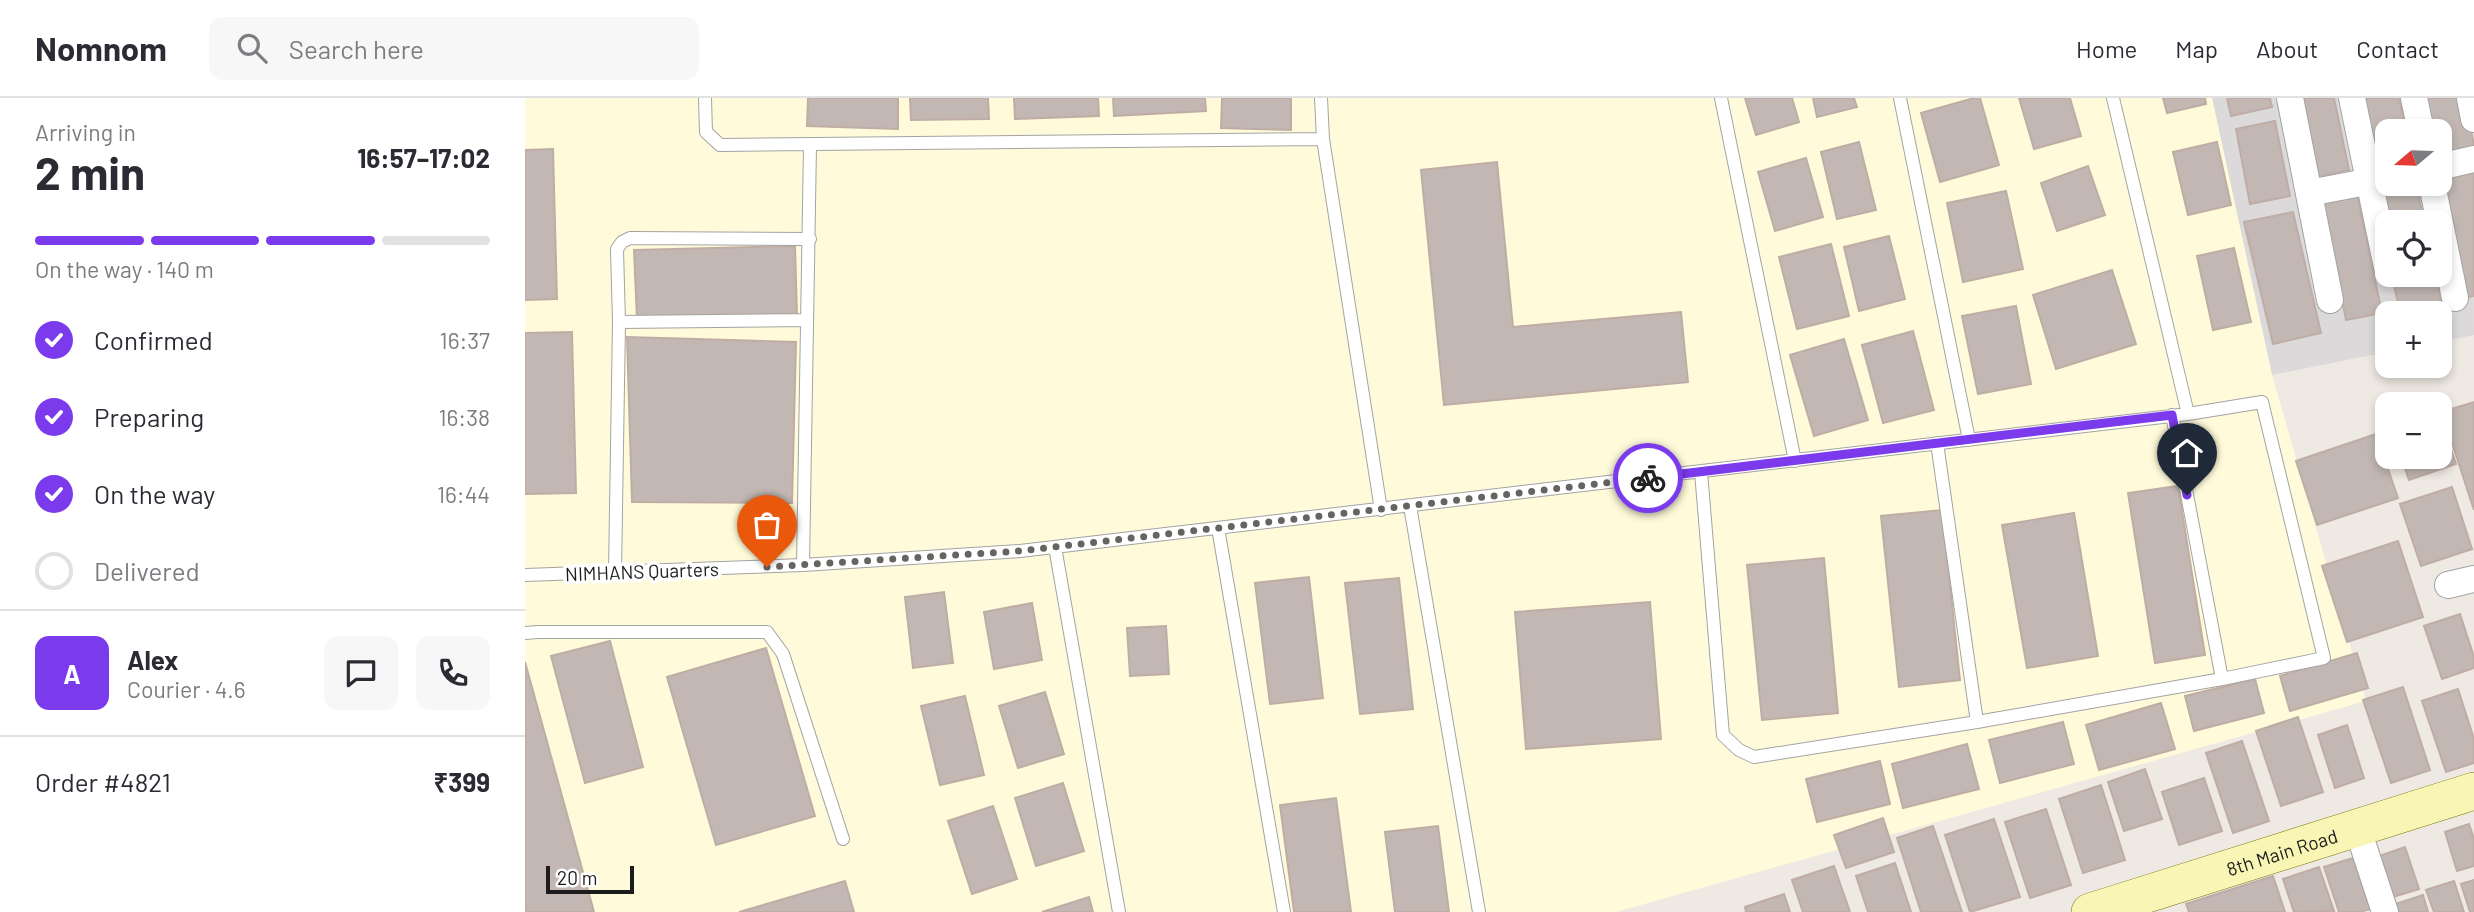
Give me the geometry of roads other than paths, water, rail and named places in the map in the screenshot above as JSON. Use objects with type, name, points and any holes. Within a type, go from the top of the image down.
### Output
[{"type":"street","points":[[2290,98],[2330,300]]},
{"type":"street","points":[[2352,98],[2375,171]]},
{"type":"street","points":[[2414,98],[2418,119]]},
{"type":"street","points":[[2470,98],[2474,119]]},
{"type":"street","points":[[2452,164],[2474,159]]},
{"type":"street","points":[[2309,193],[2375,181]]},
{"type":"street","points":[[2434,196],[2455,298]]},
{"type":"street","points":[[2448,585],[2474,579]]},
{"type":"street","name":"8th Main Road","points":[[2092,912],[2474,792]]},
{"type":"street","points":[[2358,830],[2385,912]]},
{"type":"lane","points":[[705,98],[706,132],[720,145],[1323,139]]},
{"type":"lane","points":[[1321,98],[1323,139],[1381,510]]},
{"type":"lane","points":[[1721,98],[1795,461]]},
{"type":"lane","points":[[1900,98],[1969,440]]},
{"type":"lane","points":[[2113,98],[2188,414]]},
{"type":"lane","points":[[803,565],[810,146]]},
{"type":"lane","points":[[615,572],[619,322],[617,249],[622,242],[630,238],[810,239]]},
{"type":"lane","points":[[619,322],[807,320]]},
{"type":"lane","name":"NIMHANS Quarters","points":[[525,575],[803,565],[1055,547],[2188,414],[2262,402],[2324,658],[2222,679]]},
{"type":"lane","points":[[1701,472],[1723,735],[1739,750],[1754,757],[1977,722],[2222,679],[2172,415]]},
{"type":"lane","points":[[1937,443],[1977,722]]},
{"type":"lane","points":[[1410,506],[1479,912]]},
{"type":"lane","points":[[1219,528],[1285,912]]},
{"type":"lane","points":[[1055,547],[1119,912]]},
{"type":"lane","points":[[525,634],[767,632],[783,654],[843,839]]}]
